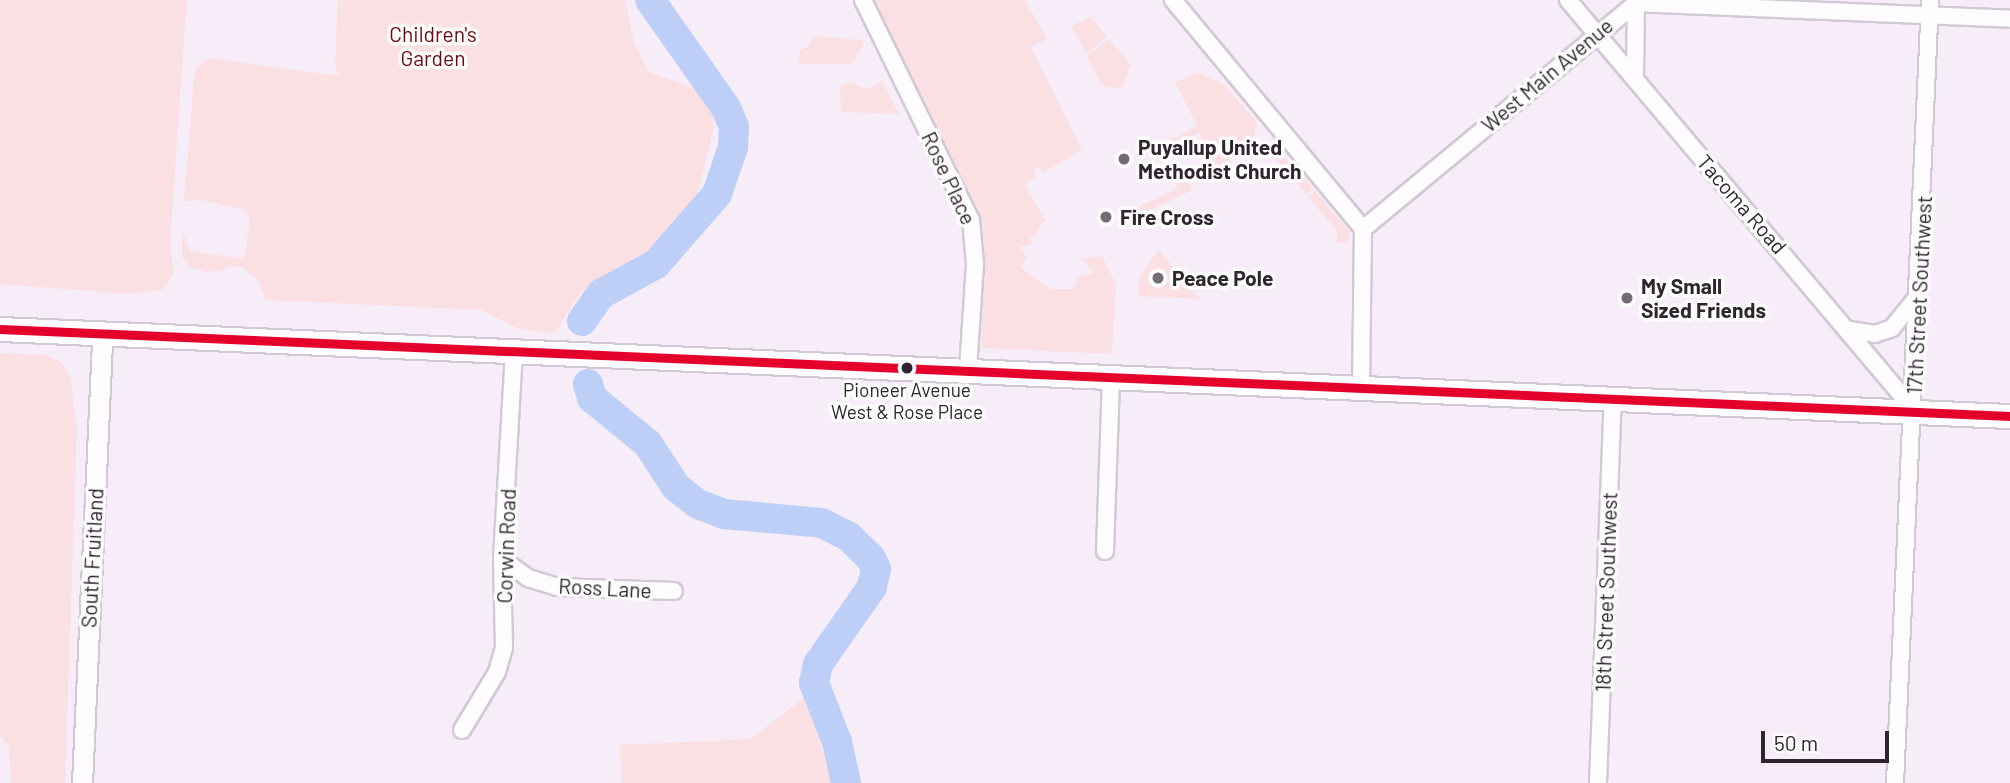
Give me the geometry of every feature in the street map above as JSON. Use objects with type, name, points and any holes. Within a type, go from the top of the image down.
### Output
[{"type":"main road","points":[[0,329],[2010,416]]},
{"type":"street","name":"Rose Place","points":[[863,0],[971,220],[975,264],[968,369]]},
{"type":"street","points":[[1173,0],[1363,229],[1361,389]]},
{"type":"street","name":"Tacoma Road","points":[[1567,0],[1850,330],[1914,411]]},
{"type":"street","points":[[1635,78],[1636,2],[1930,8],[2010,19]]},
{"type":"street","name":"West Main Avenue","points":[[1363,229],[1636,2]]},
{"type":"street","name":"17th Street Southwest","points":[[1895,783],[1920,292],[1930,8]]},
{"type":"street","points":[[1850,330],[1875,334],[1892,328],[1906,316],[1920,292]]},
{"type":"street","name":"South Fruitland","points":[[82,783],[102,334]]},
{"type":"street","name":"Corwin Road","points":[[462,730],[497,672],[504,649],[502,559],[514,352]]},
{"type":"street","points":[[1105,551],[1111,378]]},
{"type":"street","name":"18th Street Southwest","points":[[1598,783],[1614,400]]},
{"type":"street","name":"Ross Lane","points":[[502,559],[528,578],[557,587],[674,591]]},
{"type":"green space","points":[[0,0],[187,0],[170,242],[174,272],[165,289],[130,294],[0,284]]},
{"type":"green space","name":"Children's Garden","points":[[338,0],[625,0],[634,42],[648,72],[698,89],[713,112],[714,128],[694,209],[645,255],[593,282],[578,296],[555,333],[518,329],[481,310],[265,300],[258,280],[241,267],[227,266],[224,270],[207,272],[188,267],[182,256],[182,230],[190,251],[244,259],[250,219],[245,210],[202,200],[184,201],[195,68],[209,58],[340,76],[335,67]]},
{"type":"green space","points":[[873,0],[1025,0],[1047,39],[1031,47],[1082,150],[1043,172],[1040,167],[1033,170],[1035,177],[1025,184],[1046,222],[1041,223],[1034,238],[1030,237],[1032,244],[1019,247],[1026,257],[1021,268],[1050,289],[1074,289],[1078,277],[1094,273],[1082,259],[1102,256],[1116,284],[1112,354],[982,348],[981,240],[972,201]]},
{"type":"green space","points":[[1090,17],[1107,37],[1086,54],[1072,26]]},
{"type":"green space","points":[[814,36],[862,40],[864,44],[851,64],[799,64],[800,50],[808,47]]},
{"type":"green space","points":[[1109,39],[1131,65],[1122,89],[1101,85],[1087,56]]},
{"type":"green space","points":[[1198,73],[1222,83],[1257,122],[1254,136],[1203,183],[1196,170],[1211,158],[1199,133],[1173,145],[1171,139],[1197,126],[1175,82]]},
{"type":"green space","points":[[882,80],[899,114],[841,112],[840,86],[849,83],[869,89]]},
{"type":"green space","points":[[1271,144],[1313,188],[1306,194],[1265,147]]},
{"type":"green space","points":[[1179,164],[1192,190],[1138,216],[1134,209],[1178,188],[1168,168]]},
{"type":"green space","points":[[1315,191],[1350,232],[1348,243],[1337,243],[1337,231],[1308,197]]},
{"type":"green space","points":[[1159,249],[1200,299],[1138,296],[1140,276]]},
{"type":"green space","points":[[0,353],[46,355],[62,363],[70,377],[77,427],[65,783],[11,783],[9,747],[0,736]]},
{"type":"green space","points":[[807,695],[831,783],[622,783],[620,745],[751,739]]},
{"type":"waterway","points":[[582,321],[601,294],[656,264],[717,194],[733,147],[734,127],[726,108],[650,0]]},
{"type":"waterway","points":[[588,384],[592,398],[648,444],[676,487],[698,504],[724,514],[822,523],[849,537],[871,558],[876,569],[872,587],[818,664],[814,683],[837,742],[846,783]]},
{"type":"transit line","points":[[0,329],[2010,416]]},
{"type":"place","name":"Puyallup United Methodist Church","points":[[1124,159]]},
{"type":"place","name":"Fire Cross","points":[[1106,217]]},
{"type":"place","name":"Peace Pole","points":[[1158,278]]},
{"type":"place","name":"My Small Sized Friends","points":[[1627,298]]},
{"type":"place","name":"Pioneer Avenue West & Rose Place","points":[[907,368]]}]
